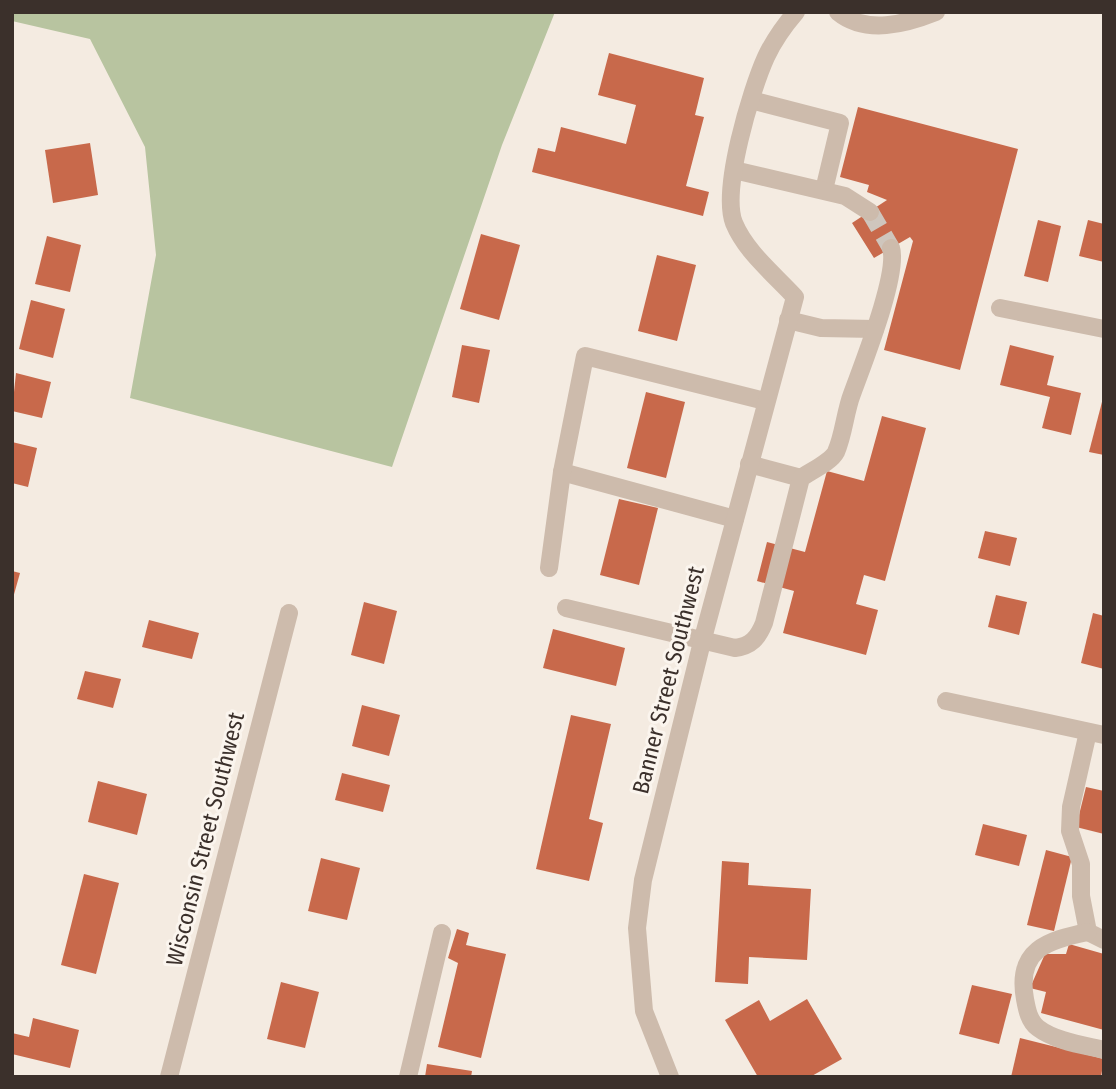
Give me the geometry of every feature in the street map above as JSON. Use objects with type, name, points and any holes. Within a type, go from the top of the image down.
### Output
[{"type":"street","points":[[796,12],[766,58],[751,100],[734,170],[845,196],[870,212]]},
{"type":"street","points":[[838,12],[857,23],[889,26],[936,12]]},
{"type":"street","points":[[751,100],[840,123],[824,190]]},
{"type":"street","name":"Banner Street Southwest","points":[[670,1077],[644,1011],[637,928],[643,880],[702,642],[795,297],[740,237],[730,211],[734,170]]},
{"type":"street","points":[[566,608],[702,642],[738,648],[753,642],[761,631],[802,478],[835,454],[851,394],[861,376],[875,329],[892,262],[891,248]]},
{"type":"street","points":[[1000,308],[1104,329]]},
{"type":"street","points":[[788,320],[821,328],[875,329]]},
{"type":"street","points":[[549,568],[562,472],[585,356],[765,401]]},
{"type":"street","points":[[749,464],[802,478]]},
{"type":"street","points":[[562,472],[735,519]]},
{"type":"street","name":"Wisconsin Street Southwest","points":[[169,1077],[289,613]]},
{"type":"street","points":[[946,701],[1096,733],[1071,807],[1070,831],[1082,864],[1080,896],[1096,936],[1051,941],[1038,948],[1025,964],[1023,992],[1027,1013],[1035,1026],[1048,1034],[1104,1050]]},
{"type":"street","points":[[408,1077],[442,933]]},
{"type":"green space","points":[[12,12],[555,12],[502,145],[392,467],[130,398],[156,255],[145,147],[90,39],[12,21]]},
{"type":"building","points":[[609,53],[704,78],[695,115],[704,117],[686,186],[709,192],[703,216],[532,172],[538,148],[555,152],[561,127],[626,144],[636,105],[598,95]]},
{"type":"building","points":[[858,107],[1018,149],[960,370],[884,350],[913,241],[910,237],[874,258],[852,223],[887,200],[867,192],[869,185],[840,177]]},
{"type":"building","points":[[90,143],[98,195],[53,203],[45,150]]},
{"type":"building","points":[[1038,220],[1061,226],[1048,282],[1024,276]]},
{"type":"building","points":[[1088,220],[1104,224],[1104,262],[1079,256]]},
{"type":"building","points":[[481,234],[520,245],[499,320],[460,309]]},
{"type":"building","points":[[47,236],[81,245],[70,292],[35,284]]},
{"type":"building","points":[[657,255],[696,265],[677,341],[638,331]]},
{"type":"building","points":[[31,300],[65,309],[53,358],[19,349]]},
{"type":"building","points":[[462,345],[490,350],[479,403],[452,397]]},
{"type":"building","points":[[1010,345],[1054,356],[1047,385],[1081,393],[1071,435],[1042,428],[1050,397],[1000,385]]},
{"type":"building","points":[[16,373],[51,382],[42,418],[12,411]]},
{"type":"building","points":[[646,392],[685,402],[666,478],[627,468]]},
{"type":"building","points":[[1104,398],[1104,455],[1089,452]]},
{"type":"building","points":[[882,416],[926,428],[885,581],[864,575],[856,604],[878,610],[866,655],[783,633],[794,591],[757,581],[767,542],[805,552],[827,471],[864,481]]},
{"type":"building","points":[[12,442],[37,448],[28,487],[12,483]]},
{"type":"building","points":[[619,499],[658,508],[639,585],[600,575]]},
{"type":"building","points":[[985,531],[1017,538],[1010,566],[978,558]]},
{"type":"building","points":[[12,571],[20,573],[13,598],[12,598]]},
{"type":"building","points":[[996,595],[1027,602],[1019,635],[988,627]]},
{"type":"building","points":[[364,602],[397,611],[384,664],[351,655]]},
{"type":"building","points":[[1093,613],[1104,616],[1104,669],[1081,663]]},
{"type":"building","points":[[149,620],[199,633],[192,659],[142,647]]},
{"type":"building","points":[[553,629],[625,648],[616,686],[543,668]]},
{"type":"building","points":[[85,671],[121,679],[113,708],[77,699]]},
{"type":"building","points":[[362,705],[400,715],[389,756],[352,746]]},
{"type":"building","points":[[571,715],[611,724],[589,819],[603,823],[589,881],[536,869]]},
{"type":"building","points":[[342,773],[390,785],[383,812],[335,800]]},
{"type":"building","points":[[98,781],[147,794],[137,835],[88,822]]},
{"type":"building","points":[[1086,787],[1104,791],[1104,834],[1076,827]]},
{"type":"building","points":[[983,824],[1027,835],[1019,866],[975,855]]},
{"type":"building","points":[[1046,850],[1072,857],[1054,931],[1027,925]]},
{"type":"building","points":[[321,858],[360,868],[347,920],[308,911]]},
{"type":"building","points":[[722,861],[749,863],[748,885],[811,889],[807,960],[749,957],[748,984],[715,982]]},
{"type":"building","points":[[84,874],[119,883],[96,974],[61,965]]},
{"type":"building","points":[[457,929],[469,933],[466,945],[506,954],[481,1058],[438,1047],[458,963],[448,958]]},
{"type":"building","points":[[1069,944],[1104,954],[1104,1030],[1041,1013],[1046,992],[1030,988],[1045,954],[1066,954]]},
{"type":"building","points":[[281,982],[319,992],[305,1048],[267,1039]]},
{"type":"building","points":[[972,985],[1012,994],[999,1044],[959,1034]]},
{"type":"building","points":[[807,999],[842,1059],[810,1077],[758,1077],[725,1020],[759,1000],[770,1021]]},
{"type":"building","points":[[33,1018],[79,1030],[70,1068],[12,1054],[12,1033],[29,1037]]},
{"type":"building","points":[[1020,1038],[1104,1059],[1101,1077],[1011,1077]]},
{"type":"building","points":[[427,1064],[472,1071],[471,1077],[425,1077]]},
{"type":"tunnel","points":[[870,212],[891,248]]}]
